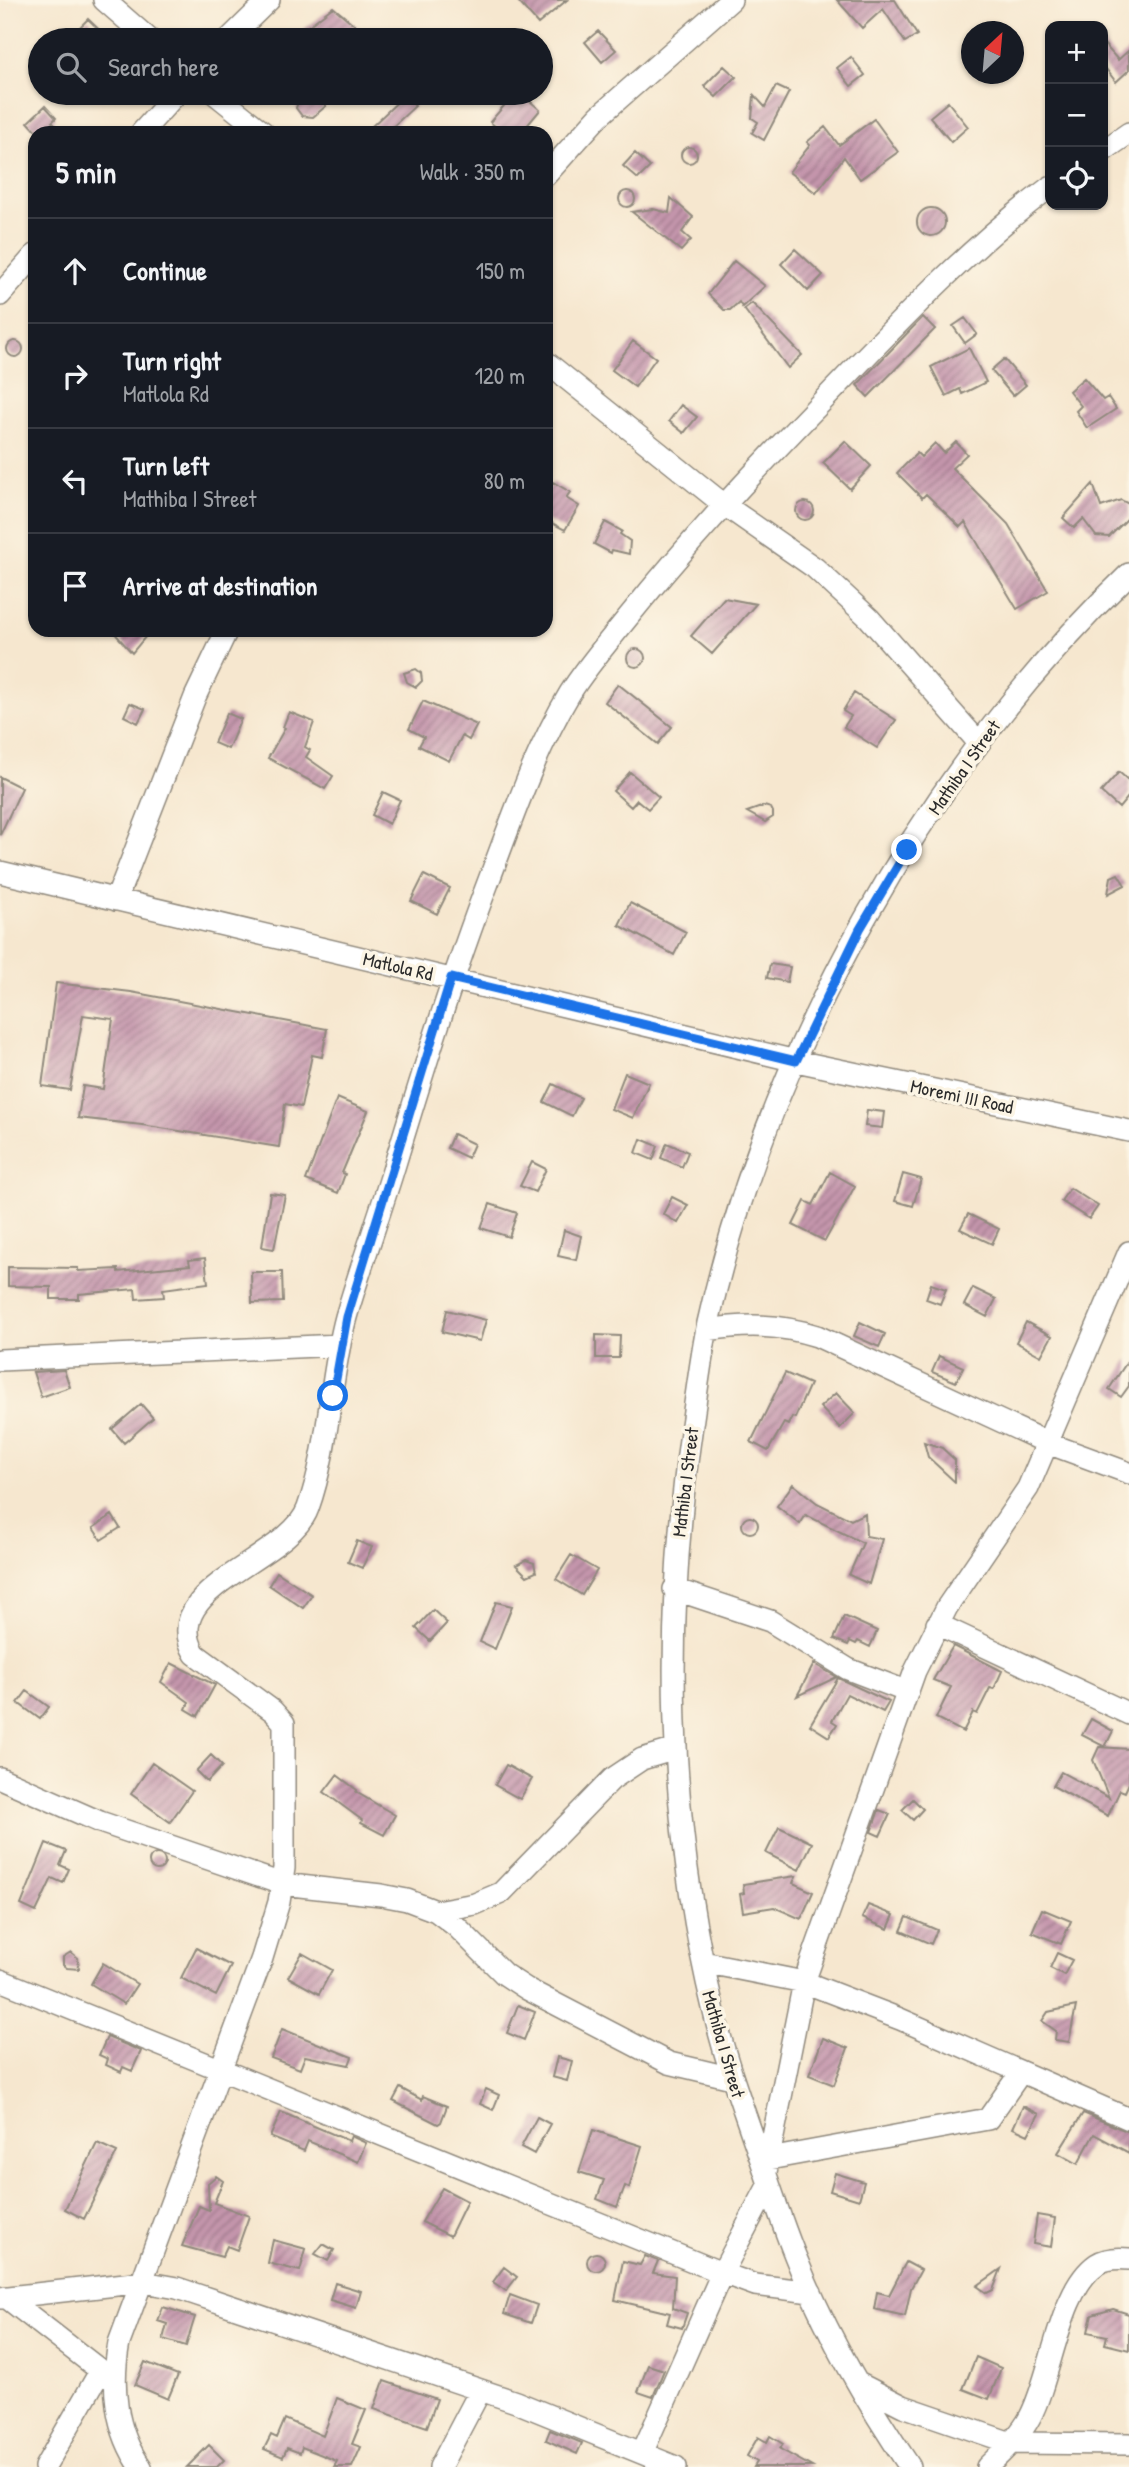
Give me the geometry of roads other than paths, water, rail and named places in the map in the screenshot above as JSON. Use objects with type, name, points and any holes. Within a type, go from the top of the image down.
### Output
[{"type":"street","points":[[104,0],[136,28]]},
{"type":"street","points":[[240,28],[268,0]]},
{"type":"street","points":[[553,167],[599,116],[731,0]]},
{"type":"street","points":[[147,126],[166,105]]},
{"type":"street","points":[[229,105],[255,126]]},
{"type":"street","points":[[1108,148],[1129,133]]},
{"type":"street","points":[[46,2467],[108,2376],[269,1937],[282,1884],[284,1723],[273,1711],[195,1654],[188,1642],[187,1627],[193,1612],[220,1582],[287,1538],[303,1520],[316,1486],[340,1345],[451,978],[519,802],[571,692],[668,567],[723,504],[918,303],[1022,208],[1045,191]]},
{"type":"street","points":[[0,295],[28,262]]},
{"type":"street","points":[[553,368],[723,504],[815,568],[860,609],[979,743]]},
{"type":"street","name":"Mathiba I Street","points":[[910,2467],[858,2383],[811,2292],[732,2078],[703,1962],[693,1906],[676,1749],[674,1589],[686,1465],[707,1330],[744,1199],[764,1139],[796,1061],[860,929],[979,743],[1044,661],[1129,574]]},
{"type":"street","points":[[116,900],[195,697],[224,637]]},
{"type":"street","name":"Matlola Rd","points":[[0,872],[796,1061]]},
{"type":"street","name":"Moremi III Road","points":[[796,1061],[1129,1131]]},
{"type":"street","points":[[643,2451],[768,2172],[804,1982],[908,1692],[937,1624],[1010,1518],[1050,1444],[1129,1252]]},
{"type":"street","points":[[707,1330],[758,1325],[804,1331],[1050,1444],[1129,1473]]},
{"type":"street","points":[[0,1360],[340,1345]]},
{"type":"street","points":[[674,1589],[770,1620],[848,1669],[908,1692]]},
{"type":"street","points":[[937,1624],[1129,1714]]},
{"type":"street","points":[[436,1911],[475,1904],[501,1893],[612,1779],[642,1759],[676,1749]]},
{"type":"street","points":[[0,1778],[124,1831],[282,1884],[381,1895],[407,1900],[436,1911],[457,1927],[504,1974],[556,2006],[669,2063],[732,2078]]},
{"type":"street","points":[[703,1962],[804,1982],[900,2019],[1129,2119]]},
{"type":"street","points":[[0,1980],[722,2273],[755,2285],[811,2292]]},
{"type":"street","points":[[768,2172],[988,2119],[1021,2072]]},
{"type":"street","points":[[987,2467],[1011,2443],[1029,2419],[1040,2395],[1070,2302],[1083,2278],[1098,2263],[1129,2259]]},
{"type":"street","points":[[4,2298],[144,2282],[177,2288],[480,2391],[643,2451],[676,2467]]},
{"type":"street","points":[[4,2298],[108,2376],[121,2426],[141,2467]]},
{"type":"street","points":[[858,2383],[903,2406],[1011,2443],[1129,2444]]},
{"type":"street","points":[[440,2467],[480,2391]]}]
